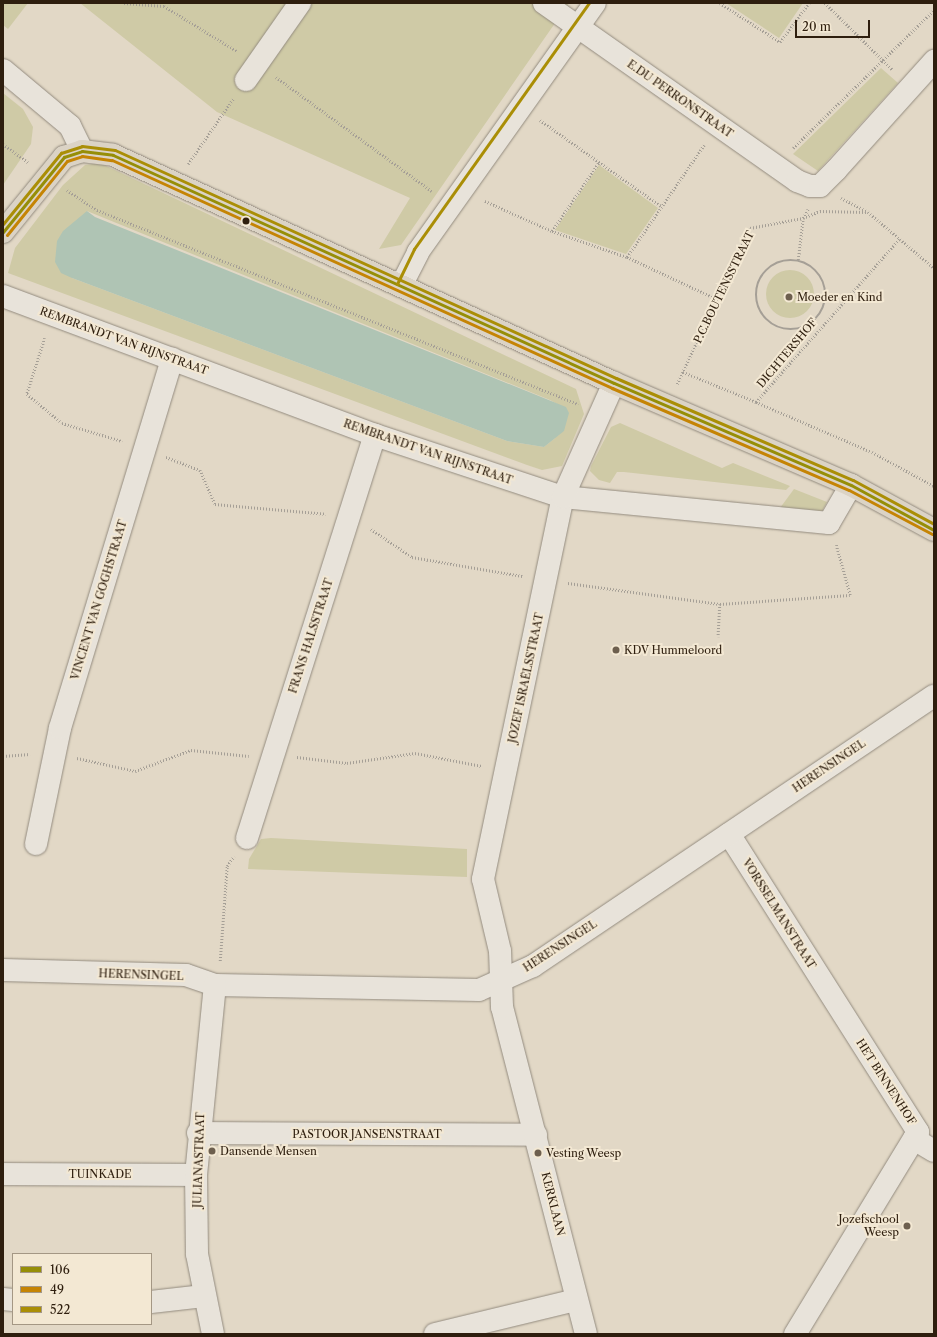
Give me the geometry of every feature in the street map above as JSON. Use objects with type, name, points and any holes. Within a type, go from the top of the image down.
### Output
[{"type":"main road","points":[[3,232],[64,158],[82,151],[113,155],[667,406],[851,485],[934,530]]},
{"type":"street","points":[[252,72],[300,3]]},
{"type":"street","name":"E.DU PERRONSTRAAT","points":[[544,3],[797,180],[820,186]]},
{"type":"street","points":[[401,286],[418,252],[595,3]]},
{"type":"street","points":[[820,186],[934,61]]},
{"type":"street","points":[[3,70],[70,126],[82,151]]},
{"type":"street","name":"REMBRANDT VAN RIJNSTRAAT","points":[[3,296],[375,435],[562,497],[829,523]]},
{"type":"street","name":"VINCENT VAN GOGHSTRAAT","points":[[36,844],[60,728],[172,359]]},
{"type":"street","name":"JOZEF ISRAËLSSTRAAT","points":[[502,981],[500,951],[483,879],[562,497],[614,382]]},
{"type":"street","name":"FRANS HALSSTRAAT","points":[[247,838],[375,435]]},
{"type":"street","points":[[829,523],[851,485]]},
{"type":"street","name":"HERENSINGEL","points":[[3,970],[186,976],[215,985],[479,990],[533,966],[934,696]]},
{"type":"street","name":"VORSSELMANSTRAAT","points":[[728,834],[830,994]]},
{"type":"street","name":"KERKLAAN","points":[[502,981],[502,1006],[536,1135],[576,1300],[586,1334]]},
{"type":"street","name":"JULIANASTRAAT","points":[[212,1334],[197,1254],[196,1175],[198,1133],[215,985]]},
{"type":"street","name":"HET BINNENHOF","points":[[795,1334],[918,1132],[830,994]]},
{"type":"street","name":"PASTOOR JANSENSTRAAT","points":[[198,1133],[536,1135]]},
{"type":"street","points":[[914,1139],[934,1151]]},
{"type":"street","name":"TUINKADE","points":[[3,1174],[196,1175]]},
{"type":"street","points":[[152,1302],[204,1296]]},
{"type":"street","points":[[435,1334],[576,1300]]},
{"type":"path","points":[[124,3],[164,6],[252,72],[457,198],[627,257],[717,298]]},
{"type":"path","points":[[720,3],[780,42],[809,3]]},
{"type":"path","points":[[825,3],[883,61],[912,86]]},
{"type":"path","points":[[776,165],[934,10]]},
{"type":"path","points":[[175,183],[252,72]]},
{"type":"path","points":[[521,107],[661,206]]},
{"type":"path","points":[[627,257],[718,125]]},
{"type":"path","points":[[3,144],[97,210],[600,413]]},
{"type":"path","points":[[552,231],[599,162]]},
{"type":"path","points":[[798,260],[803,218],[820,186],[868,212],[934,268]]},
{"type":"path","points":[[803,218],[820,211],[868,212]]},
{"type":"path","name":"P.C.BOUTENSSTRAAT","points":[[667,406],[750,228],[803,218]]},
{"type":"path","name":"DICHTERSHOF","points":[[683,372],[756,402],[823,323],[899,239]]},
{"type":"path","points":[[786,260],[798,260],[814,269],[824,284],[824,308],[817,318],[796,330],[784,329],[772,325],[757,306],[758,282],[765,272],[786,260]]},
{"type":"path","points":[[817,318],[823,323]]},
{"type":"path","points":[[756,402],[872,452],[934,486]]},
{"type":"path","points":[[720,604],[850,595],[829,523]]},
{"type":"path","points":[[215,985],[220,957],[227,866],[247,838]]},
{"type":"shaded area","points":[[3,3],[28,3],[8,29],[3,25]]},
{"type":"shaded area","points":[[80,3],[569,3],[401,245],[379,249],[410,198],[217,112]]},
{"type":"shaded area","points":[[726,3],[803,3],[779,38]]},
{"type":"shaded area","points":[[881,68],[898,83],[818,171],[793,154]]},
{"type":"shaded area","points":[[3,93],[23,109],[33,127],[31,144],[3,185]]},
{"type":"shaded area","points":[[100,163],[576,389],[584,414],[562,466],[542,470],[527,465],[8,273],[15,248],[63,185],[85,165]],"holes":[[[87,211],[557,404],[555,438],[544,447],[507,441],[72,278]]]},
{"type":"shaded area","points":[[599,165],[658,208],[626,254],[555,230]]},
{"type":"shaded area","points":[[87,211],[95,217],[566,407],[569,413],[564,431],[544,447],[507,441],[61,273],[55,262],[57,241],[63,231]]},
{"type":"shaded area","points":[[785,270],[795,270],[804,274],[810,280],[813,285],[813,303],[804,314],[795,318],[785,318],[776,314],[770,308],[766,299],[766,289],[770,280],[776,274]]},
{"type":"shaded area","points":[[620,423],[722,468],[733,463],[790,486],[786,490],[624,472],[617,472],[610,483],[599,480],[590,471],[591,466],[611,427]]},
{"type":"shaded area","points":[[794,489],[827,502],[821,513],[780,508]]},
{"type":"shaded area","points":[[271,838],[467,849],[467,877],[248,869],[249,859],[261,839]]},
{"type":"transit line","name":"522","points":[[397,284],[414,249],[589,3]]},
{"type":"transit line","name":"522","points":[[3,224],[61,153],[82,146],[115,150],[616,378],[853,480],[934,524]]},
{"type":"transit line","name":"106","points":[[3,232],[64,157],[82,151],[113,155],[614,383],[851,485],[934,530]]},
{"type":"transit line","name":"49","points":[[7,235],[67,161],[82,156],[112,160],[612,388],[849,490],[932,534]]},
{"type":"place","name":"Moeder en Kind","points":[[789,297]]},
{"type":"place","name":"KDV Hummeloord","points":[[616,650]]},
{"type":"place","name":"Dansende Mensen","points":[[212,1151]]},
{"type":"place","name":"Vesting Weesp","points":[[538,1153]]},
{"type":"place","name":"Jozefschool Weesp","points":[[907,1226]]}]
